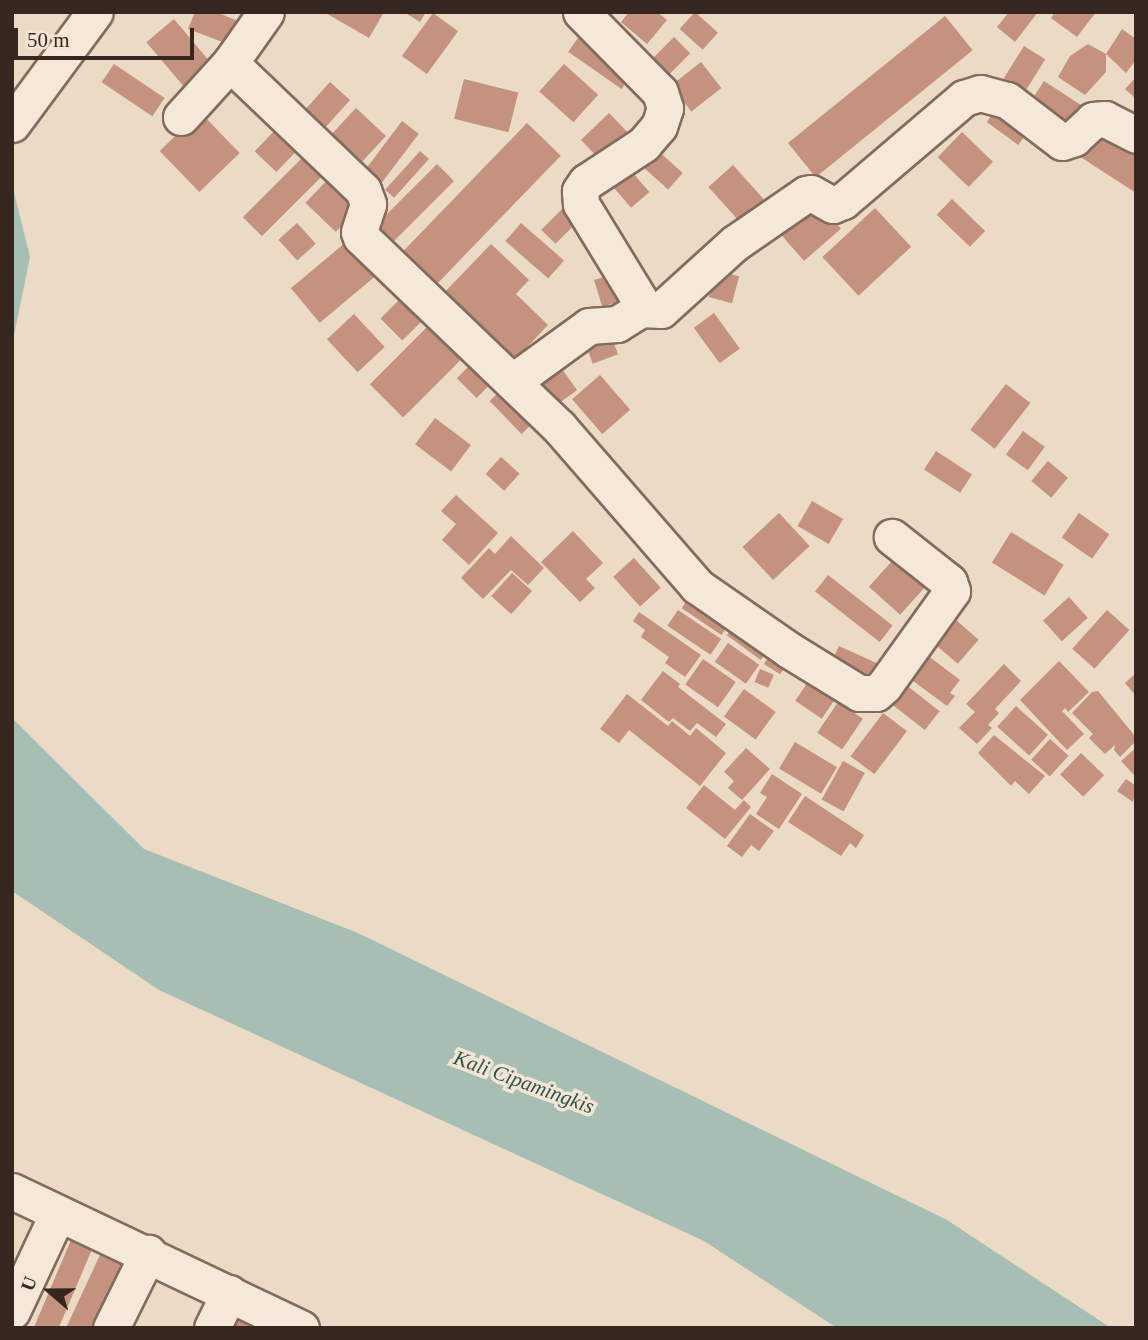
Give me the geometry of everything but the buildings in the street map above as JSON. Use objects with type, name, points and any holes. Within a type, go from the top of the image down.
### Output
[{"type":"street","points":[[12,124],[95,12]]},
{"type":"street","points":[[181,117],[230,63],[266,12]]},
{"type":"street","points":[[581,12],[660,92],[665,108],[659,126],[644,144],[586,182],[580,191],[581,204],[645,309]]},
{"type":"street","points":[[230,63],[363,190],[368,204],[359,232],[360,237],[559,427],[697,586],[789,650],[859,693],[876,693],[884,686],[953,589],[949,582],[891,537]]},
{"type":"street","points":[[512,382],[589,326],[617,324],[645,309],[661,310],[735,243],[806,194],[811,193],[833,205],[843,201],[964,98],[980,93],[1007,100],[1062,142],[1073,138],[1093,120],[1105,119],[1136,135]]},
{"type":"street","points":[[12,1191],[148,1253],[301,1328]]},
{"type":"street","points":[[12,1311],[58,1213]]},
{"type":"street","points":[[111,1328],[148,1253]]},
{"type":"street","points":[[212,1328],[229,1293]]},
{"type":"water","points":[[12,184],[30,257],[12,345]]},
{"type":"water","name":"Kali Cipamingkis","points":[[12,718],[144,849],[358,933],[947,1220],[1111,1328],[837,1328],[704,1241],[159,990],[12,891]]}]
